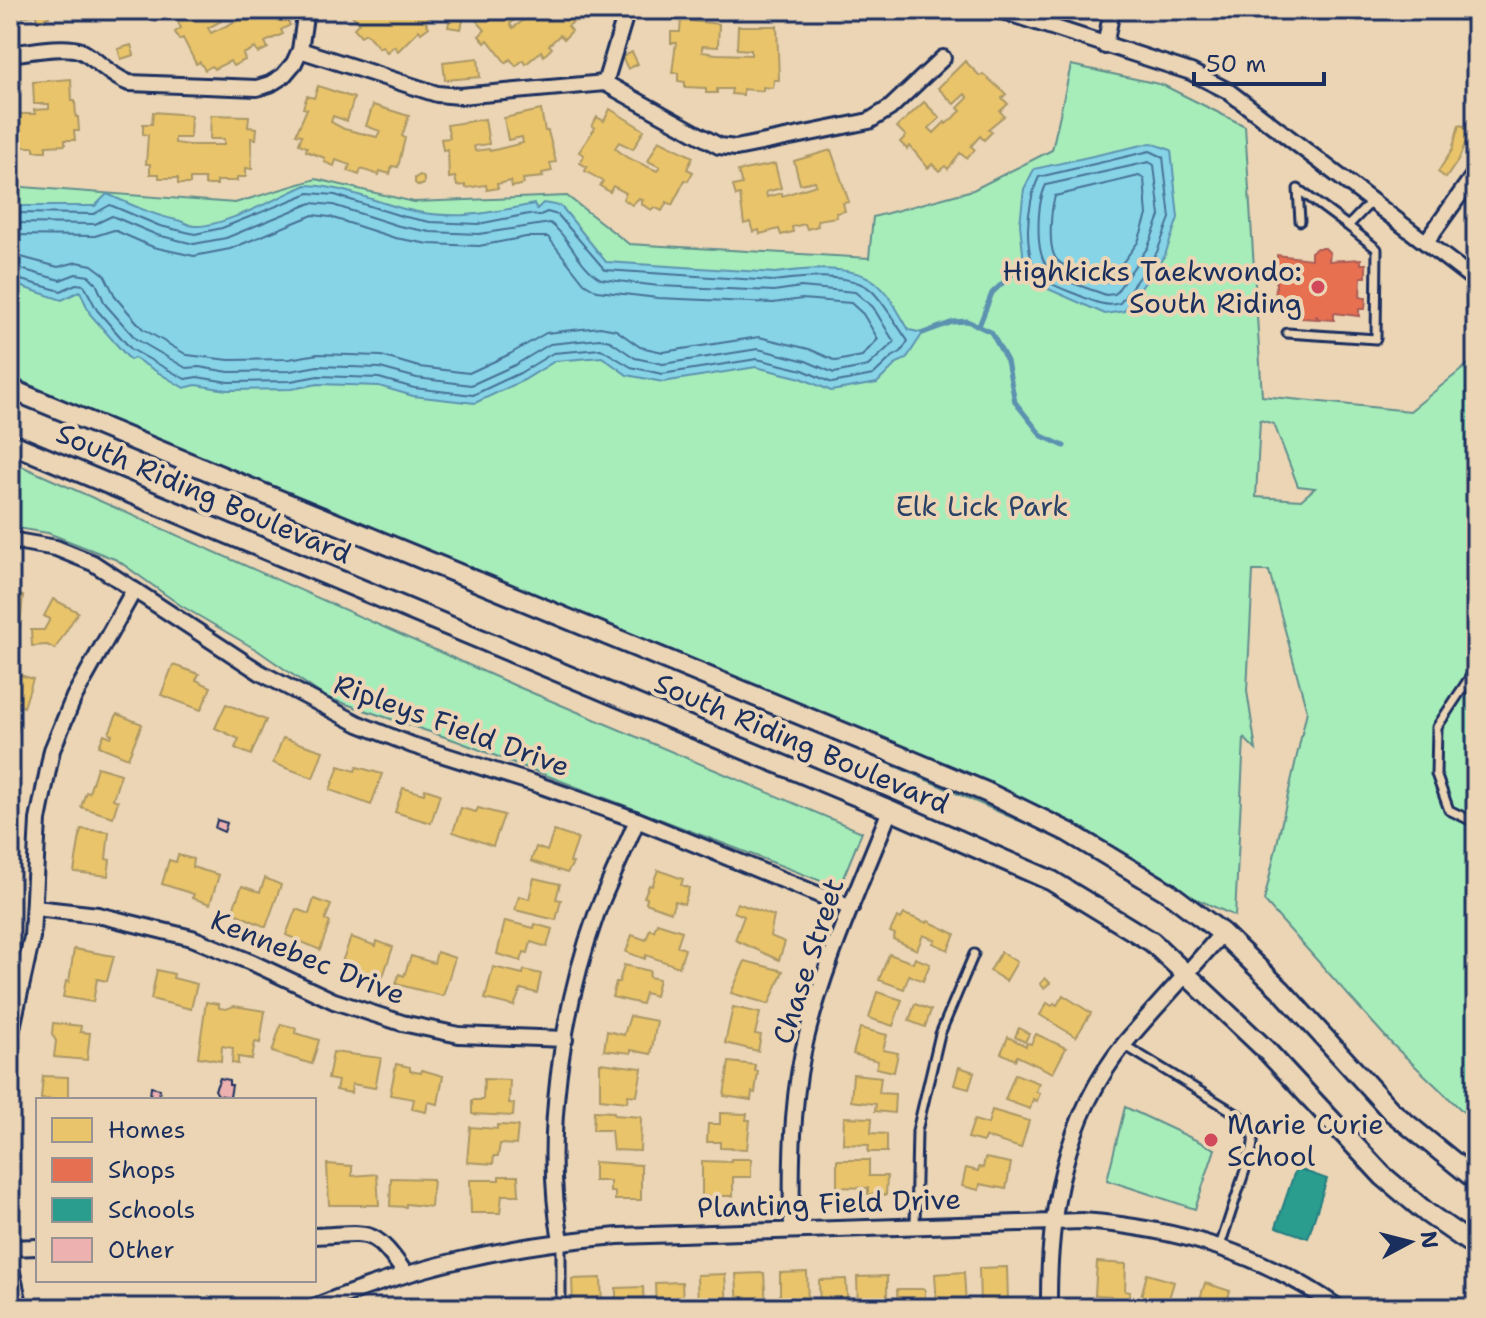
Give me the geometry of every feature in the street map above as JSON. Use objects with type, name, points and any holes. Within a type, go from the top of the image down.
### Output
[{"type":"street","points":[[10,54],[69,48],[80,51],[115,78],[129,83],[257,88],[283,76],[294,63],[305,33],[306,10]]},
{"type":"street","points":[[605,83],[627,10]]},
{"type":"street","points":[[999,10],[1191,72],[1228,91],[1476,281]]},
{"type":"street","points":[[1105,46],[1112,10]]},
{"type":"street","points":[[300,50],[437,94],[460,96],[605,83],[719,146],[736,148],[869,121],[890,108],[943,58]]},
{"type":"street","points":[[1426,242],[1476,172]]},
{"type":"street","name":"South Riding Boulevard","points":[[10,389],[986,792],[1081,839],[1168,892],[1222,933],[1282,991],[1391,1111],[1476,1180]]},
{"type":"street","name":"South Riding Boulevard","points":[[10,443],[890,810],[1052,881],[1152,942],[1266,1050],[1383,1176],[1427,1213],[1476,1247]]},
{"type":"street","name":"Ripleys Field Drive","points":[[10,540],[39,543],[73,554],[261,673],[359,724],[412,745],[637,820],[851,908]]},
{"type":"street","points":[[10,1037],[28,965],[35,908],[38,820],[52,750],[74,697],[134,590]]},
{"type":"street","name":"Chase Street","points":[[792,1229],[792,1138],[803,1053],[826,971],[890,810]]},
{"type":"street","points":[[561,1240],[557,1222],[555,1151],[565,1039],[579,969],[596,914],[637,820]]},
{"type":"street","name":"Kennebec Drive","points":[[35,908],[98,915],[192,938],[334,1001],[402,1023],[459,1035],[565,1039]]},
{"type":"street","points":[[1049,1308],[1052,1222],[1067,1156],[1082,1115],[1124,1045],[1222,933]]},
{"type":"street","name":"Planting Field Drive","points":[[311,1308],[405,1273],[488,1252],[561,1240],[792,1229],[1052,1222],[1125,1224],[1167,1231],[1220,1246],[1288,1276],[1339,1308]]},
{"type":"street","points":[[316,1236],[366,1234],[379,1240],[405,1273]]},
{"type":"street","points":[[10,1248],[36,1247]]},
{"type":"street","points":[[10,1264],[20,1308]]},
{"type":"lane","points":[[1287,333],[1376,339],[1377,249],[1298,189],[1300,221]]},
{"type":"lane","points":[[1348,226],[1373,200]]},
{"type":"lane","points":[[1476,668],[1437,727],[1436,774],[1449,810],[1476,823]]},
{"type":"lane","points":[[1476,860],[1473,869],[1476,899]]},
{"type":"lane","points":[[915,1226],[917,1131],[940,1034],[974,954]]},
{"type":"lane","points":[[1124,1045],[1245,1119],[1252,1128],[1252,1149],[1220,1246]]},
{"type":"lane","points":[[561,1240],[561,1308]]},
{"type":"green space","name":"Elk Lick Park","points":[[1071,65],[1163,85],[1245,126],[1262,396],[1410,411],[1476,358],[1476,1124],[1392,1044],[1264,901],[1307,711],[1269,571],[1253,571],[1247,691],[1256,750],[1244,738],[1235,916],[10,376],[10,186],[235,203],[316,179],[414,202],[567,196],[629,244],[869,258],[873,217],[973,190],[1052,150]],"holes":[[[1260,420],[1274,424],[1298,486],[1315,488],[1301,500],[1256,497]]]},
{"type":"green space","points":[[10,461],[516,686],[862,832],[839,888],[457,741],[325,697],[257,650],[180,605],[117,560],[48,533],[10,527]]},
{"type":"green space","points":[[1125,1107],[1215,1149],[1195,1209],[1107,1180]]},
{"type":"water","points":[[1151,143],[1171,150],[1178,218],[1165,255],[1124,311],[1105,314],[1037,284],[1024,263],[1020,224],[1024,189],[1034,169]]},
{"type":"water","points":[[306,185],[331,188],[404,209],[438,215],[485,213],[534,204],[537,209],[543,203],[561,206],[606,262],[775,273],[812,269],[854,272],[880,287],[909,330],[923,333],[906,359],[897,363],[877,383],[831,391],[801,378],[756,367],[663,382],[627,375],[602,357],[555,361],[524,380],[475,403],[413,396],[379,386],[318,384],[292,389],[227,390],[196,385],[184,388],[134,358],[130,360],[90,314],[80,291],[62,300],[10,283],[10,206],[95,206],[107,194],[193,226],[220,222]]},
{"type":"building: Homes","points":[[10,10],[62,10],[48,13],[49,17],[38,20],[36,14],[17,18],[16,14],[10,15]]},
{"type":"building: Homes","points":[[185,10],[216,10],[221,21],[208,28],[211,33],[241,19],[236,10],[287,10],[290,16],[286,18],[290,25],[281,30],[283,34],[265,42],[268,48],[258,53],[255,48],[243,54],[245,60],[233,66],[230,61],[205,70],[200,62],[196,64],[183,38],[179,40],[175,32],[181,28],[174,15]]},
{"type":"building: Homes","points":[[339,10],[392,10],[395,14],[400,10],[435,12],[425,21],[429,27],[421,33],[419,30],[398,51],[394,46],[387,52],[382,46],[379,48],[366,33],[361,36],[354,28],[359,23],[349,12],[344,16]]},
{"type":"building: Homes","points":[[487,10],[517,10],[521,14],[510,24],[513,28],[537,10],[583,10],[583,15],[568,26],[572,31],[564,39],[560,35],[549,45],[552,48],[544,56],[541,51],[526,64],[523,60],[516,66],[510,59],[506,63],[488,40],[485,43],[479,36],[485,30],[476,20]]},
{"type":"building: Homes","points":[[451,13],[464,16],[461,29],[448,27]]},
{"type":"building: Homes","points":[[681,20],[719,24],[718,47],[702,46],[702,52],[716,54],[751,55],[751,50],[737,49],[738,26],[777,26],[779,80],[774,80],[773,88],[763,87],[763,91],[743,89],[743,95],[731,94],[732,89],[706,93],[706,88],[685,87],[685,82],[678,81],[678,73],[672,73],[676,43],[671,43],[671,32],[680,32]]},
{"type":"building: Homes","points":[[131,45],[134,55],[121,59],[118,49]]},
{"type":"building: Homes","points":[[632,52],[638,64],[628,69],[622,57]]},
{"type":"building: Homes","points":[[478,58],[480,77],[445,80],[443,62]]},
{"type":"building: Homes","points":[[965,61],[1006,94],[1002,98],[1008,104],[1000,111],[1004,116],[988,129],[992,132],[984,140],[980,136],[971,146],[975,150],[966,158],[960,153],[948,169],[945,166],[939,171],[932,164],[928,168],[910,146],[907,149],[900,142],[906,136],[897,127],[924,102],[940,118],[929,128],[934,133],[961,111],[958,108],[968,98],[965,94],[954,104],[938,88]]},
{"type":"building: Homes","points":[[71,79],[79,131],[74,131],[75,140],[65,140],[65,145],[46,146],[46,151],[20,147],[21,152],[10,153],[10,114],[35,114],[34,110],[49,109],[49,104],[34,104],[33,82]]},
{"type":"building: Homes","points":[[10,84],[14,84],[15,108],[10,108]]},
{"type":"building: Homes","points":[[318,86],[354,98],[347,121],[333,116],[331,122],[344,129],[377,137],[380,131],[366,126],[373,105],[409,116],[402,136],[405,138],[398,167],[392,166],[390,174],[380,171],[379,175],[361,169],[359,175],[348,171],[350,165],[336,160],[334,166],[324,162],[325,158],[306,151],[307,147],[299,144],[302,135],[296,134],[307,109],[303,108],[307,96],[314,98]]},
{"type":"building: Homes","points":[[610,109],[644,130],[633,149],[619,142],[615,148],[626,157],[657,171],[660,167],[648,161],[659,140],[693,157],[687,169],[693,172],[688,181],[685,180],[672,205],[667,202],[662,211],[641,204],[643,200],[639,198],[632,205],[623,199],[626,193],[613,186],[610,192],[600,186],[603,181],[585,171],[587,167],[580,163],[584,155],[579,152],[595,128],[592,126],[597,117],[604,121]]},
{"type":"building: Homes","points":[[541,110],[556,162],[550,163],[552,171],[542,173],[543,177],[523,179],[524,184],[512,187],[511,181],[487,190],[486,185],[457,186],[455,177],[449,178],[448,149],[443,150],[441,139],[450,138],[447,125],[485,119],[489,144],[474,146],[475,151],[490,151],[523,143],[522,137],[508,140],[504,118]]},
{"type":"building: Homes","points":[[153,112],[191,115],[190,138],[175,138],[175,143],[189,145],[224,145],[224,139],[210,139],[211,115],[249,116],[248,127],[257,128],[256,139],[251,138],[252,169],[246,168],[246,177],[237,177],[237,181],[217,181],[217,185],[205,185],[205,179],[190,179],[190,184],[178,184],[178,178],[159,178],[159,174],[150,174],[150,164],[146,164],[148,135],[143,134],[143,124],[152,124]]},
{"type":"building: Homes","points":[[1459,125],[1469,127],[1467,138],[1459,159],[1446,178],[1438,172],[1452,150]]},
{"type":"building: Homes","points":[[831,150],[849,202],[843,203],[845,211],[836,213],[837,217],[817,220],[818,226],[807,229],[805,224],[792,227],[793,232],[781,235],[779,229],[760,234],[759,230],[753,232],[750,222],[744,224],[740,195],[736,196],[733,186],[742,184],[738,171],[775,164],[781,188],[766,192],[767,197],[782,193],[782,196],[816,185],[815,181],[800,184],[794,161]]},
{"type":"building: Homes","points":[[420,175],[424,178],[424,184],[419,186],[415,178]]},
{"type":"building: Homes","points":[[10,595],[23,596],[20,627],[10,626]]},
{"type":"building: Homes","points":[[53,599],[78,612],[55,649],[47,645],[32,646],[31,630],[44,630],[50,619],[44,616]]},
{"type":"building: Homes","points":[[173,665],[199,674],[196,680],[211,687],[201,710],[161,695]]},
{"type":"building: Homes","points":[[10,672],[33,679],[24,707],[10,702]]},
{"type":"building: Homes","points":[[226,704],[266,720],[251,755],[235,748],[239,739],[215,728]]},
{"type":"building: Homes","points":[[117,714],[142,724],[128,758],[99,746],[104,734],[111,737],[109,733]]},
{"type":"building: Homes","points":[[10,719],[20,721],[13,749],[10,748]]},
{"type":"building: Homes","points":[[283,738],[323,751],[313,778],[273,763]]},
{"type":"building: Homes","points":[[339,766],[382,774],[371,805],[330,790]]},
{"type":"building: Homes","points":[[97,767],[121,774],[113,799],[118,801],[113,817],[81,807]]},
{"type":"building: Homes","points":[[403,788],[424,794],[425,789],[440,794],[431,823],[395,812]]},
{"type":"building: Homes","points":[[461,808],[476,812],[478,808],[504,815],[493,846],[453,832]]},
{"type":"building: Homes","points":[[81,829],[109,832],[108,876],[74,872]]},
{"type":"building: Homes","points":[[554,831],[578,839],[570,862],[573,863],[567,873],[531,861],[536,847],[547,851]]},
{"type":"building: Homes","points":[[178,855],[193,859],[192,867],[219,875],[210,904],[192,898],[194,894],[162,884],[169,860],[176,862]]},
{"type":"building: Homes","points":[[658,870],[683,879],[681,885],[689,888],[684,904],[675,901],[671,912],[646,903],[647,898],[644,897]]},
{"type":"building: Homes","points":[[265,878],[281,885],[266,927],[232,912],[242,886],[260,892]]},
{"type":"building: Homes","points":[[534,878],[560,884],[556,899],[561,900],[556,920],[515,910],[519,896],[529,899]]},
{"type":"building: Homes","points":[[314,899],[331,905],[325,920],[330,922],[320,950],[286,935],[296,909],[309,914]]},
{"type":"building: Homes","points":[[737,903],[774,916],[770,936],[785,942],[779,960],[735,940],[744,916],[734,912]]},
{"type":"building: Homes","points":[[904,914],[955,934],[948,950],[923,935],[917,950],[893,939],[895,934],[890,932],[897,917],[901,919]]},
{"type":"building: Homes","points":[[505,921],[552,929],[547,947],[531,942],[528,953],[524,952],[521,961],[497,954]]},
{"type":"building: Homes","points":[[657,923],[682,931],[677,946],[685,949],[679,967],[646,955],[645,959],[626,952],[632,935],[646,940],[650,929],[654,931]]},
{"type":"building: Homes","points":[[351,937],[376,946],[377,941],[393,947],[382,979],[342,962]]},
{"type":"building: Homes","points":[[74,949],[114,956],[107,981],[97,979],[93,1002],[63,997],[66,981],[69,982]]},
{"type":"building: Homes","points":[[437,952],[455,958],[443,996],[396,984],[399,974],[404,976],[411,956],[434,963]]},
{"type":"building: Homes","points":[[1001,952],[1017,962],[1006,981],[990,971]]},
{"type":"building: Homes","points":[[889,954],[913,963],[915,958],[930,964],[923,981],[909,975],[904,989],[879,980]]},
{"type":"building: Homes","points":[[745,961],[783,971],[769,1004],[731,993]]},
{"type":"building: Homes","points":[[624,965],[650,971],[649,977],[659,979],[655,996],[645,993],[642,1004],[612,997]]},
{"type":"building: Homes","points":[[493,967],[523,974],[524,970],[541,974],[537,993],[521,989],[514,1006],[485,999]]},
{"type":"building: Homes","points":[[157,970],[197,984],[191,1009],[151,999]]},
{"type":"building: Homes","points":[[1045,978],[1050,983],[1044,988],[1040,984]]},
{"type":"building: Homes","points":[[877,992],[902,1000],[893,1026],[869,1018]]},
{"type":"building: Homes","points":[[1063,995],[1091,1013],[1076,1037],[1040,1015],[1047,1003],[1057,1005]]},
{"type":"building: Homes","points":[[206,1002],[219,1004],[219,1008],[234,1006],[265,1011],[260,1043],[255,1042],[252,1059],[238,1057],[238,1064],[232,1063],[233,1048],[222,1046],[221,1061],[198,1057]]},
{"type":"building: Homes","points":[[915,1004],[931,1010],[925,1027],[909,1021]]},
{"type":"building: Homes","points":[[733,1007],[760,1013],[755,1034],[761,1035],[758,1051],[725,1043]]},
{"type":"building: Homes","points":[[630,1016],[657,1021],[651,1054],[604,1050],[607,1031],[624,1035]]},
{"type":"building: Homes","points":[[53,1023],[81,1026],[80,1032],[90,1033],[87,1060],[54,1057],[56,1041],[52,1034]]},
{"type":"building: Homes","points":[[281,1024],[296,1028],[295,1033],[319,1040],[312,1064],[272,1052]]},
{"type":"building: Homes","points":[[860,1028],[887,1035],[883,1050],[898,1053],[894,1072],[876,1068],[878,1061],[853,1054]]},
{"type":"building: Homes","points":[[1019,1028],[1029,1034],[1025,1042],[1015,1037]]},
{"type":"building: Homes","points":[[1036,1034],[1066,1048],[1053,1073],[1017,1056],[1015,1060],[1001,1053],[1008,1037],[1026,1046],[1027,1043],[1031,1044]]},
{"type":"building: Homes","points":[[333,1052],[381,1058],[375,1088],[352,1084],[351,1093],[336,1090],[338,1081],[328,1079]]},
{"type":"building: Homes","points":[[729,1062],[755,1065],[755,1071],[758,1071],[751,1100],[724,1096]]},
{"type":"building: Homes","points":[[600,1063],[642,1068],[637,1096],[628,1095],[627,1102],[600,1099]]},
{"type":"building: Homes","points":[[396,1064],[410,1067],[410,1071],[421,1073],[422,1070],[443,1076],[438,1104],[428,1102],[426,1112],[412,1109],[414,1099],[390,1095]]},
{"type":"building: Homes","points":[[959,1067],[974,1072],[969,1089],[954,1085]]},
{"type":"building: Homes","points":[[853,1074],[881,1077],[879,1093],[895,1094],[894,1113],[875,1111],[876,1104],[851,1101]]},
{"type":"building: Homes","points":[[1015,1074],[1039,1083],[1036,1092],[1040,1093],[1037,1101],[1033,1099],[1030,1109],[1005,1100]]},
{"type":"building: Homes","points":[[43,1076],[68,1077],[68,1098],[41,1098]]},
{"type":"building: Homes","points":[[484,1079],[510,1080],[509,1103],[514,1104],[513,1116],[472,1114],[472,1100],[483,1100]]},
{"type":"building: Homes","points":[[992,1110],[1029,1121],[1021,1148],[985,1137],[983,1142],[968,1138],[974,1120],[988,1124]]},
{"type":"building: Homes","points":[[594,1111],[641,1117],[640,1151],[613,1150],[611,1130],[593,1130]]},
{"type":"building: Homes","points":[[720,1113],[747,1114],[746,1120],[750,1120],[747,1149],[720,1148],[720,1142],[707,1142],[708,1124],[720,1124]]},
{"type":"building: Homes","points":[[844,1117],[872,1118],[871,1133],[887,1134],[887,1152],[868,1152],[869,1145],[843,1144]]},
{"type":"building: Homes","points":[[497,1125],[518,1126],[516,1145],[500,1144],[493,1164],[467,1162],[470,1127],[497,1129]]},
{"type":"building: Homes","points":[[985,1158],[1011,1163],[1006,1189],[980,1184],[979,1190],[962,1186],[966,1168],[978,1171],[979,1167],[983,1168]]},
{"type":"building: Homes","points":[[731,1159],[751,1159],[751,1177],[733,1177],[733,1196],[702,1196],[702,1161],[731,1162]]},
{"type":"building: Homes","points":[[837,1160],[869,1160],[869,1176],[887,1176],[886,1195],[868,1194],[868,1188],[837,1187]]},
{"type":"building: Homes","points":[[594,1162],[641,1165],[641,1200],[615,1200],[615,1192],[610,1192],[610,1181],[594,1181]]},
{"type":"building: Homes","points":[[327,1164],[352,1166],[352,1176],[377,1174],[379,1205],[329,1205]]},
{"type":"building: Homes","points":[[499,1176],[518,1176],[519,1195],[502,1195],[500,1213],[471,1213],[470,1180],[499,1180]]},
{"type":"building: Homes","points":[[391,1178],[433,1179],[431,1207],[390,1206]]},
{"type":"building: Homes","points":[[1097,1262],[1126,1264],[1125,1291],[1130,1292],[1129,1308],[1111,1308],[1111,1296],[1095,1295]]},
{"type":"building: Homes","points":[[1007,1267],[1008,1301],[980,1305],[979,1268]]},
{"type":"building: Homes","points":[[807,1272],[808,1306],[780,1308],[780,1273]]},
{"type":"building: Homes","points":[[964,1272],[966,1305],[970,1304],[970,1308],[937,1308],[935,1274]]},
{"type":"building: Homes","points":[[764,1273],[766,1308],[738,1308],[736,1274]]},
{"type":"building: Homes","points":[[725,1274],[727,1308],[698,1308],[697,1275]]},
{"type":"building: Homes","points":[[1147,1274],[1174,1282],[1166,1308],[1154,1308],[1155,1305],[1140,1300]]},
{"type":"building: Homes","points":[[887,1276],[887,1308],[858,1308],[857,1277]]},
{"type":"building: Homes","points":[[601,1278],[602,1308],[573,1308],[572,1279]]},
{"type":"building: Homes","points":[[846,1279],[848,1308],[820,1308],[819,1280]]},
{"type":"building: Homes","points":[[682,1282],[683,1303],[689,1303],[690,1308],[656,1308],[655,1283]]},
{"type":"building: Homes","points":[[1205,1283],[1230,1291],[1225,1308],[1197,1308]]},
{"type":"building: Homes","points":[[643,1287],[644,1308],[616,1308],[616,1288]]},
{"type":"building: Homes","points":[[897,1289],[925,1289],[925,1308],[898,1308]]},
{"type":"building: Shops","name":"Highkicks Taekwondo: South Riding","points":[[1325,248],[1330,253],[1329,261],[1361,259],[1361,264],[1366,264],[1366,277],[1361,277],[1360,297],[1366,298],[1365,309],[1359,309],[1359,316],[1334,313],[1334,320],[1319,319],[1316,315],[1317,319],[1301,318],[1300,314],[1275,309],[1277,255],[1311,259],[1311,252]]},
{"type":"building: Schools","name":"Marie Curie School","points":[[1296,1168],[1327,1179],[1308,1238],[1276,1227]]},
{"type":"building: Other","points":[[217,820],[227,823],[224,832],[215,828]]},
{"type":"building: Other","points":[[220,1078],[229,1080],[229,1085],[232,1085],[230,1097],[218,1095],[215,1090]]},
{"type":"building: Other","points":[[151,1087],[160,1089],[159,1097],[150,1096]]},
{"type":"waterway","points":[[979,326],[992,293],[1024,263]]},
{"type":"waterway","points":[[923,333],[953,322],[967,321],[991,332],[1007,361],[1015,402],[1042,436],[1064,446]]},
{"type":"place","name":"Highkicks Taekwondo: South Riding","points":[[1318,287]]},
{"type":"place","name":"Marie Curie School","points":[[1211,1140]]}]
